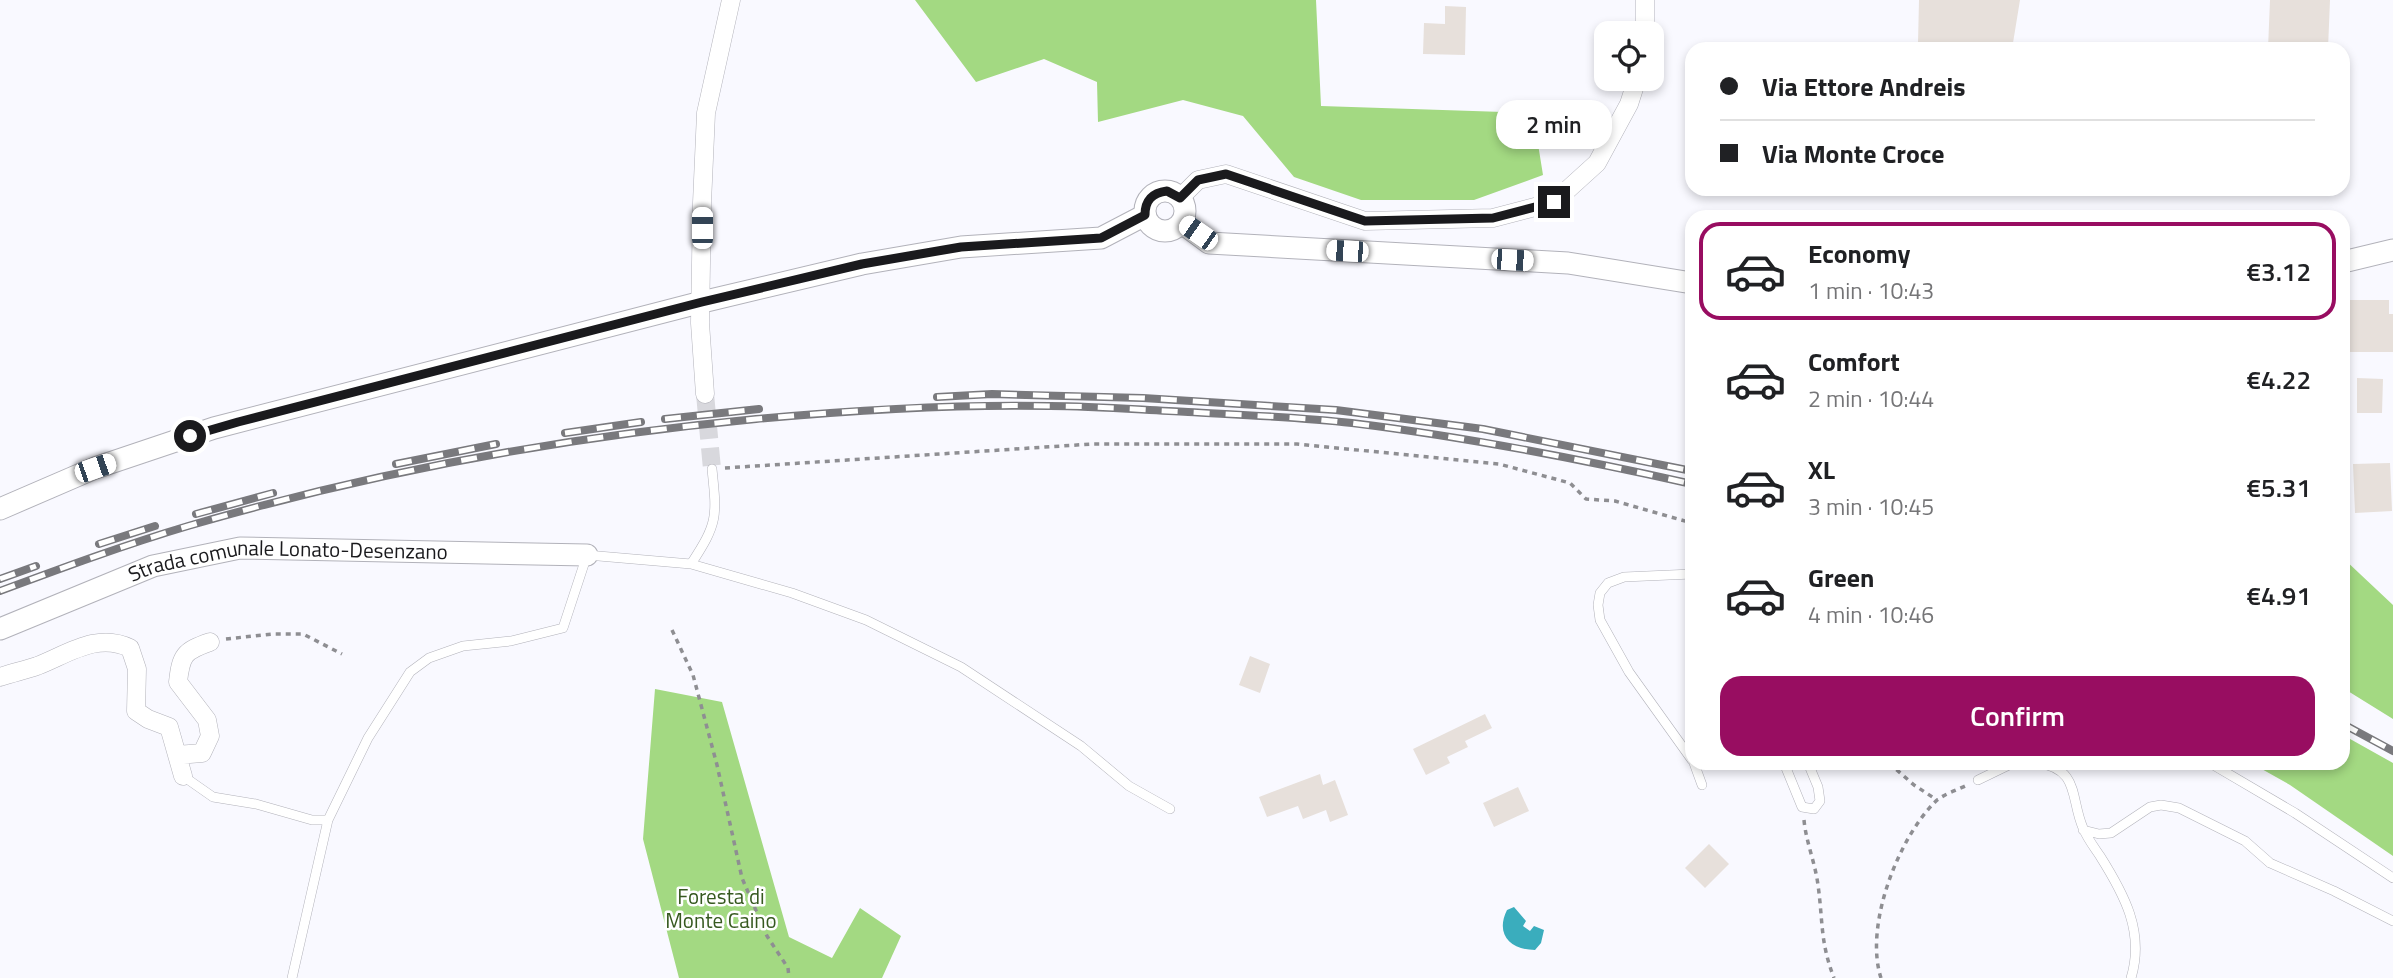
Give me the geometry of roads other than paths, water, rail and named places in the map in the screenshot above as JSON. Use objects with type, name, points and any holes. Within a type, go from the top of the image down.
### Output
[{"type":"street","points":[[705,394],[701,323],[706,113],[731,0]]},
{"type":"street","points":[[1645,0],[1645,21]]},
{"type":"street","points":[[1180,198],[1198,180],[1226,174],[1365,221],[1493,218],[1554,202],[1597,163],[1629,104],[1633,91]]},
{"type":"street","points":[[1167,191],[1180,198],[1185,214],[1182,223],[1169,231],[1161,232],[1148,223],[1145,215],[1147,201],[1153,195],[1167,191]]},
{"type":"street","points":[[0,509],[95,468],[214,428],[702,302],[862,264],[961,247],[1101,238],[1145,215]]},
{"type":"street","points":[[1182,223],[1209,243],[1567,263],[1685,282]]},
{"type":"street","points":[[2350,260],[2393,250]]},
{"type":"street","name":"Strada comunale Lonato-Desenzano","points":[[0,629],[153,566],[240,548],[587,555]]},
{"type":"street","points":[[0,677],[96,642],[117,642],[130,648],[137,669],[136,711],[169,727],[183,776]]},
{"type":"street","points":[[177,755],[202,754],[210,736],[207,720],[178,682],[180,661],[191,649],[210,642]]},
{"type":"lane","points":[[691,564],[710,534],[716,508],[712,468]]},
{"type":"lane","points":[[292,978],[328,820],[368,738],[410,672],[429,658],[463,646],[511,641],[563,628],[587,555],[691,564],[792,593],[866,620],[961,667],[1070,738],[1129,786],[1170,809]]},
{"type":"lane","points":[[1685,574],[1624,577],[1608,583],[1600,593],[1598,605],[1600,620],[1629,672],[1685,750]]},
{"type":"lane","points":[[1696,770],[1702,785]]},
{"type":"lane","points":[[1787,770],[1802,807],[1814,809],[1820,801],[1811,770]]},
{"type":"lane","points":[[1978,780],[1999,770]]},
{"type":"lane","points":[[2058,770],[2067,777],[2074,793],[2083,830],[2123,894],[2133,918],[2136,947],[2131,978]]},
{"type":"lane","points":[[2222,770],[2295,813],[2393,878]]},
{"type":"lane","points":[[183,776],[213,797],[256,804],[312,820],[328,820]]},
{"type":"lane","points":[[2083,830],[2099,834],[2111,833],[2150,807],[2161,805],[2179,808],[2234,835],[2270,863],[2393,921]]},
{"type":"water","points":[[1514,907],[1526,921],[1523,926],[1530,931],[1534,926],[1544,930],[1541,943],[1535,950],[1512,944],[1504,933],[1507,910]]},
{"type":"tunnel","points":[[705,394],[712,469]]},
{"type":"railway","points":[[937,397],[992,394],[1143,398],[1336,410],[1483,429],[1685,470]]},
{"type":"railway","points":[[0,591],[188,526],[398,473],[612,436],[756,419],[866,410],[1067,406],[1332,421],[1480,442],[1685,483]]},
{"type":"railway","points":[[665,419],[759,409]]},
{"type":"railway","points":[[565,433],[641,422]]},
{"type":"railway","points":[[396,464],[496,444]]},
{"type":"railway","points":[[196,514],[273,493]]},
{"type":"railway","points":[[99,544],[155,526]]},
{"type":"railway","points":[[0,579],[36,566]]},
{"type":"railway","points":[[2350,728],[2393,751]]},
{"type":"park label","name":"Foresta di Monte Caino","points":[[721,909]]}]
